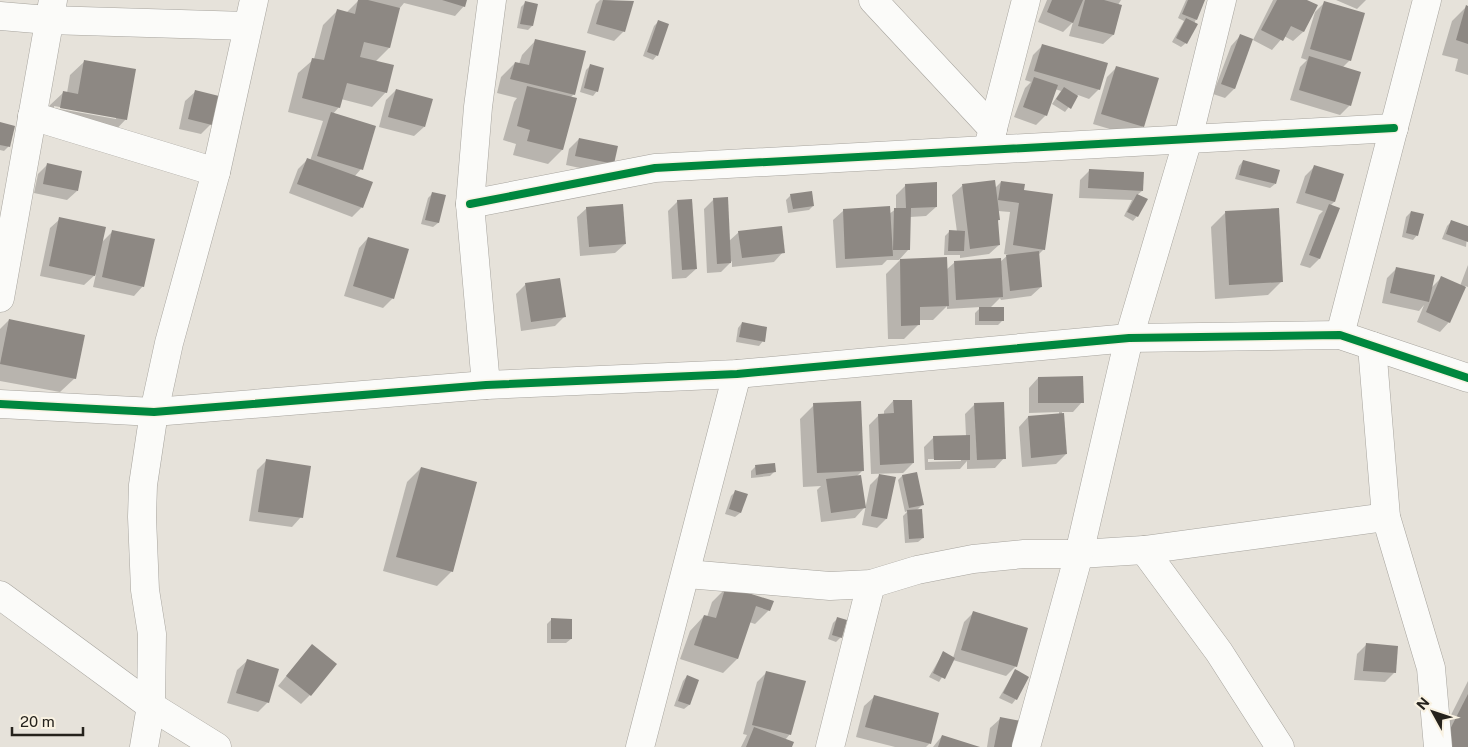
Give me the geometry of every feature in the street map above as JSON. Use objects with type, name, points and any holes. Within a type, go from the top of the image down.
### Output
[{"type":"street","points":[[144,747],[151,706],[152,634],[145,590],[142,517],[143,485],[154,412],[169,343],[216,172],[254,0]]},
{"type":"street","points":[[486,385],[470,204],[478,107],[492,0]]},
{"type":"street","points":[[873,0],[990,140]]},
{"type":"street","points":[[990,140],[1026,0]]},
{"type":"street","points":[[1026,747],[1079,554],[1129,338],[1188,139],[1222,0]]},
{"type":"street","points":[[1340,335],[1427,0]]},
{"type":"street","points":[[0,16],[50,10],[247,26]]},
{"type":"street","points":[[0,298],[9,200],[32,116],[50,10]]},
{"type":"street","points":[[32,116],[216,172]]},
{"type":"street","points":[[470,204],[655,168],[990,140],[1188,139],[1394,128]]},
{"type":"street","points":[[0,404],[154,412],[486,385],[737,374],[1129,338],[1340,335],[1468,378]]},
{"type":"street","points":[[1372,346],[1386,516],[1431,668],[1438,747]]},
{"type":"street","points":[[640,747],[737,374]]},
{"type":"street","points":[[686,574],[830,586],[871,584],[917,570],[973,558],[1024,554],[1079,554],[1144,550],[1386,516]]},
{"type":"street","points":[[1144,550],[1219,652],[1280,747]]},
{"type":"street","points":[[830,747],[871,584]]},
{"type":"street","points":[[0,596],[151,706],[217,747]]},
{"type":"building","points":[[358,0],[368,0],[400,8],[390,48],[364,42],[360,57],[394,65],[387,93],[347,83],[340,108],[302,98],[312,58],[324,60],[337,9],[355,14]]},
{"type":"building","points":[[442,0],[467,0],[465,7]]},
{"type":"building","points":[[603,0],[634,1],[625,32],[596,24]]},
{"type":"building","points":[[1052,0],[1083,0],[1073,23],[1047,12]]},
{"type":"building","points":[[1085,0],[1104,0],[1122,5],[1114,35],[1078,26]]},
{"type":"building","points":[[1188,0],[1205,0],[1197,20],[1182,14]]},
{"type":"building","points":[[1277,0],[1307,0],[1318,5],[1304,32],[1291,26],[1283,41],[1261,30]]},
{"type":"building","points":[[525,1],[538,4],[533,26],[520,24]]},
{"type":"building","points":[[1324,1],[1365,13],[1351,61],[1310,49]]},
{"type":"building","points":[[1466,5],[1468,6],[1468,44],[1456,40]]},
{"type":"building","points":[[1186,18],[1198,24],[1187,44],[1176,38]]},
{"type":"building","points":[[658,20],[669,24],[658,56],[647,52]]},
{"type":"building","points":[[1240,34],[1253,39],[1235,89],[1221,84]]},
{"type":"building","points":[[535,39],[586,51],[575,95],[510,79],[515,62],[529,65]]},
{"type":"building","points":[[1042,44],[1108,63],[1100,90],[1034,71]]},
{"type":"building","points":[[1309,56],[1361,72],[1351,106],[1299,90]]},
{"type":"building","points":[[84,60],[136,69],[127,120],[60,108],[63,91],[78,94]]},
{"type":"building","points":[[590,64],[604,68],[598,92],[584,88]]},
{"type":"building","points":[[1116,66],[1159,78],[1144,127],[1101,114]]},
{"type":"building","points":[[1034,77],[1058,85],[1047,116],[1023,107]]},
{"type":"building","points":[[527,86],[577,98],[563,150],[527,141],[530,130],[517,126]]},
{"type":"building","points":[[1064,87],[1078,96],[1071,109],[1056,99]]},
{"type":"building","points":[[396,89],[433,99],[425,127],[388,117]]},
{"type":"building","points":[[195,90],[219,96],[212,125],[188,119]]},
{"type":"building","points":[[331,112],[376,126],[363,170],[317,156]]},
{"type":"building","points":[[0,122],[15,126],[10,147],[0,145]]},
{"type":"building","points":[[579,138],[618,146],[614,164],[575,156]]},
{"type":"building","points":[[307,158],[373,182],[363,208],[297,184]]},
{"type":"building","points":[[1243,160],[1280,170],[1276,184],[1239,175]]},
{"type":"building","points":[[47,163],[82,171],[78,191],[43,184]]},
{"type":"building","points":[[1314,165],[1344,174],[1335,202],[1305,193]]},
{"type":"building","points":[[1089,169],[1144,172],[1143,191],[1088,188]]},
{"type":"building","points":[[995,180],[1000,220],[998,220],[1000,245],[970,249],[962,184]]},
{"type":"building","points":[[1001,181],[1025,184],[1024,190],[1053,194],[1045,250],[1013,245],[1019,203],[998,200]]},
{"type":"building","points":[[937,182],[937,207],[911,208],[910,250],[893,250],[894,208],[906,208],[905,184]]},
{"type":"building","points":[[812,191],[814,206],[793,209],[790,194]]},
{"type":"building","points":[[432,192],[446,195],[439,223],[425,220]]},
{"type":"building","points":[[1137,194],[1148,199],[1138,217],[1127,212]]},
{"type":"building","points":[[728,197],[731,263],[717,264],[713,198]]},
{"type":"building","points":[[692,199],[697,269],[682,270],[677,200]]},
{"type":"building","points":[[623,204],[626,244],[589,247],[586,207]]},
{"type":"building","points":[[1329,204],[1340,208],[1320,259],[1309,255]]},
{"type":"building","points":[[890,206],[893,256],[845,259],[843,209]]},
{"type":"building","points":[[1279,208],[1283,282],[1229,285],[1225,211]]},
{"type":"building","points":[[1411,211],[1424,214],[1418,236],[1406,233]]},
{"type":"building","points":[[59,217],[106,227],[95,276],[49,266]]},
{"type":"building","points":[[1451,220],[1468,226],[1468,242],[1446,234]]},
{"type":"building","points":[[782,226],[785,253],[742,258],[738,231]]},
{"type":"building","points":[[112,230],[155,239],[144,287],[102,277]]},
{"type":"building","points":[[949,230],[965,231],[964,251],[948,251]]},
{"type":"building","points":[[368,237],[409,249],[394,299],[353,286]]},
{"type":"building","points":[[1039,251],[1042,287],[1010,291],[1006,255]]},
{"type":"building","points":[[947,257],[949,306],[920,307],[920,325],[901,326],[900,259]]},
{"type":"building","points":[[1001,258],[1003,297],[956,300],[954,261]]},
{"type":"building","points":[[1396,267],[1435,275],[1429,302],[1390,293]]},
{"type":"building","points":[[1441,276],[1466,287],[1450,323],[1426,312]]},
{"type":"building","points":[[560,278],[566,317],[531,322],[525,283]]},
{"type":"building","points":[[979,307],[1004,307],[1004,321],[979,321]]},
{"type":"building","points":[[9,319],[85,335],[76,379],[0,364]]},
{"type":"building","points":[[742,322],[767,327],[765,342],[739,337]]},
{"type":"building","points":[[1083,376],[1084,403],[1038,403],[1038,377]]},
{"type":"building","points":[[893,400],[912,400],[914,463],[880,465],[878,414],[894,413]]},
{"type":"building","points":[[861,401],[864,471],[817,473],[813,403]]},
{"type":"building","points":[[1004,402],[1006,459],[977,460],[974,403]]},
{"type":"building","points":[[1064,413],[1067,454],[1031,458],[1028,416]]},
{"type":"building","points":[[970,435],[970,460],[934,460],[933,436]]},
{"type":"building","points":[[266,459],[311,466],[303,518],[258,512]]},
{"type":"building","points":[[775,463],[776,472],[756,475],[755,465]]},
{"type":"building","points":[[421,467],[477,482],[453,572],[396,557]]},
{"type":"building","points":[[917,472],[924,505],[909,508],[902,475]]},
{"type":"building","points":[[879,474],[896,477],[887,519],[871,516]]},
{"type":"building","points":[[861,475],[866,508],[831,513],[826,479]]},
{"type":"building","points":[[735,490],[748,494],[741,513],[729,509]]},
{"type":"building","points":[[922,509],[924,538],[909,539],[907,510]]},
{"type":"building","points":[[726,586],[774,601],[770,611],[756,606],[738,659],[694,645],[704,615],[716,618]]},
{"type":"building","points":[[973,611],[1028,628],[1017,667],[961,650]]},
{"type":"building","points":[[837,617],[847,620],[842,638],[832,635]]},
{"type":"building","points":[[551,618],[572,619],[572,639],[551,639]]},
{"type":"building","points":[[1366,643],[1398,646],[1396,673],[1363,671]]},
{"type":"building","points":[[312,644],[337,664],[311,696],[286,676]]},
{"type":"building","points":[[943,651],[955,658],[945,679],[933,673]]},
{"type":"building","points":[[247,659],[279,669],[269,703],[236,693]]},
{"type":"building","points":[[1015,669],[1029,677],[1017,700],[1003,693]]},
{"type":"building","points":[[766,671],[806,681],[791,735],[752,725]]},
{"type":"building","points":[[687,675],[699,680],[690,705],[678,701]]},
{"type":"building","points":[[1468,694],[1468,747],[1441,747]]},
{"type":"building","points":[[874,695],[939,713],[931,744],[865,727]]},
{"type":"building","points":[[1000,717],[1021,721],[1016,747],[994,747]]},
{"type":"building","points":[[754,727],[794,742],[792,747],[746,747]]},
{"type":"building","points":[[942,735],[980,747],[938,747]]},
{"type":"cycle path","points":[[470,204],[655,168],[1394,128]]},
{"type":"cycle path","points":[[0,404],[154,412],[486,385],[737,374],[1129,338],[1340,335],[1468,378]]}]
